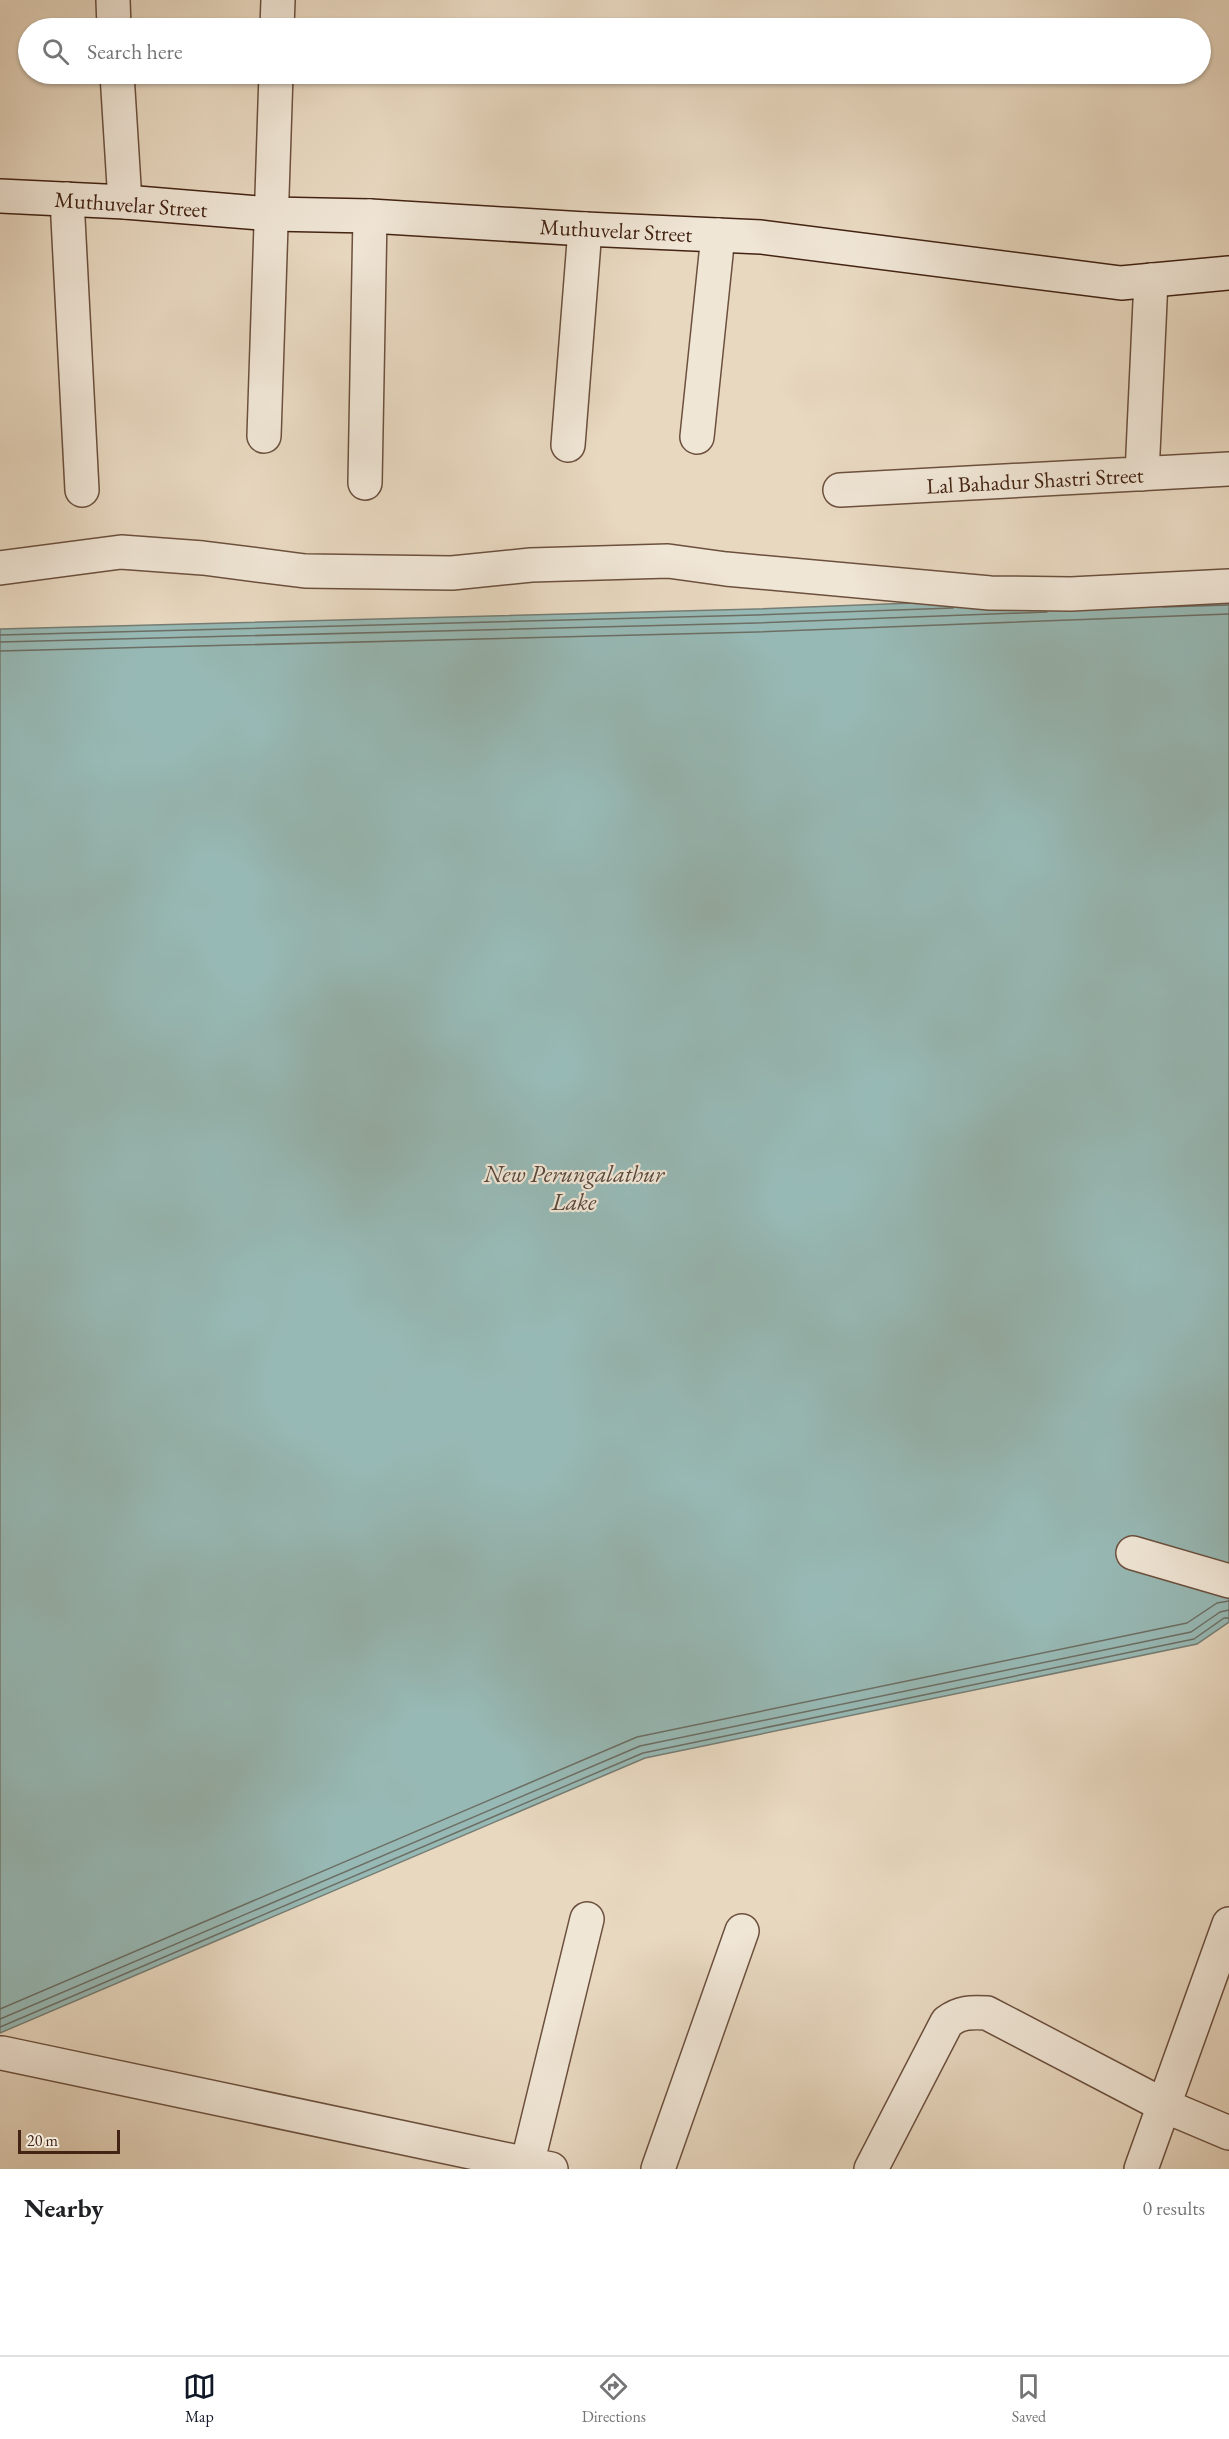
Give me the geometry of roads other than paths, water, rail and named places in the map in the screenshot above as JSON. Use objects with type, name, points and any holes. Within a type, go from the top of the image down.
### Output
[{"type":"street","points":[[113,0],[114,18]]},
{"type":"street","points":[[277,18],[278,0]]},
{"type":"street","points":[[118,84],[125,201]]},
{"type":"street","points":[[264,436],[276,84]]},
{"type":"street","name":"Muthuvelar Street","points":[[0,196],[125,201],[271,214],[370,216],[761,237],[1121,283],[1229,273]]},
{"type":"street","points":[[67,199],[82,490]]},
{"type":"street","points":[[365,483],[370,216]]},
{"type":"street","points":[[568,445],[585,229]]},
{"type":"street","points":[[697,437],[718,235]]},
{"type":"street","points":[[1142,474],[1151,280]]},
{"type":"street","name":"Lal Bahadur Shastri Street","points":[[840,490],[1229,469]]},
{"type":"street","points":[[0,568],[121,552],[203,558],[305,571],[452,573],[531,565],[668,561],[726,569],[990,593],[1071,594],[1229,586]]},
{"type":"street","points":[[1133,1554],[1229,1581]]},
{"type":"street","points":[[2,2053],[535,2167],[587,1919]]},
{"type":"street","points":[[1141,2169],[1229,1924]]},
{"type":"street","points":[[658,2169],[742,1931]]},
{"type":"street","points":[[872,2169],[947,2022],[956,2015],[964,2013],[987,2013],[1165,2106],[1229,2133]]},
{"type":"water","name":"New Perungalathur Lake","points":[[1229,591],[1229,1622],[1197,1644],[645,1758],[0,2033],[0,629],[756,609]]}]
